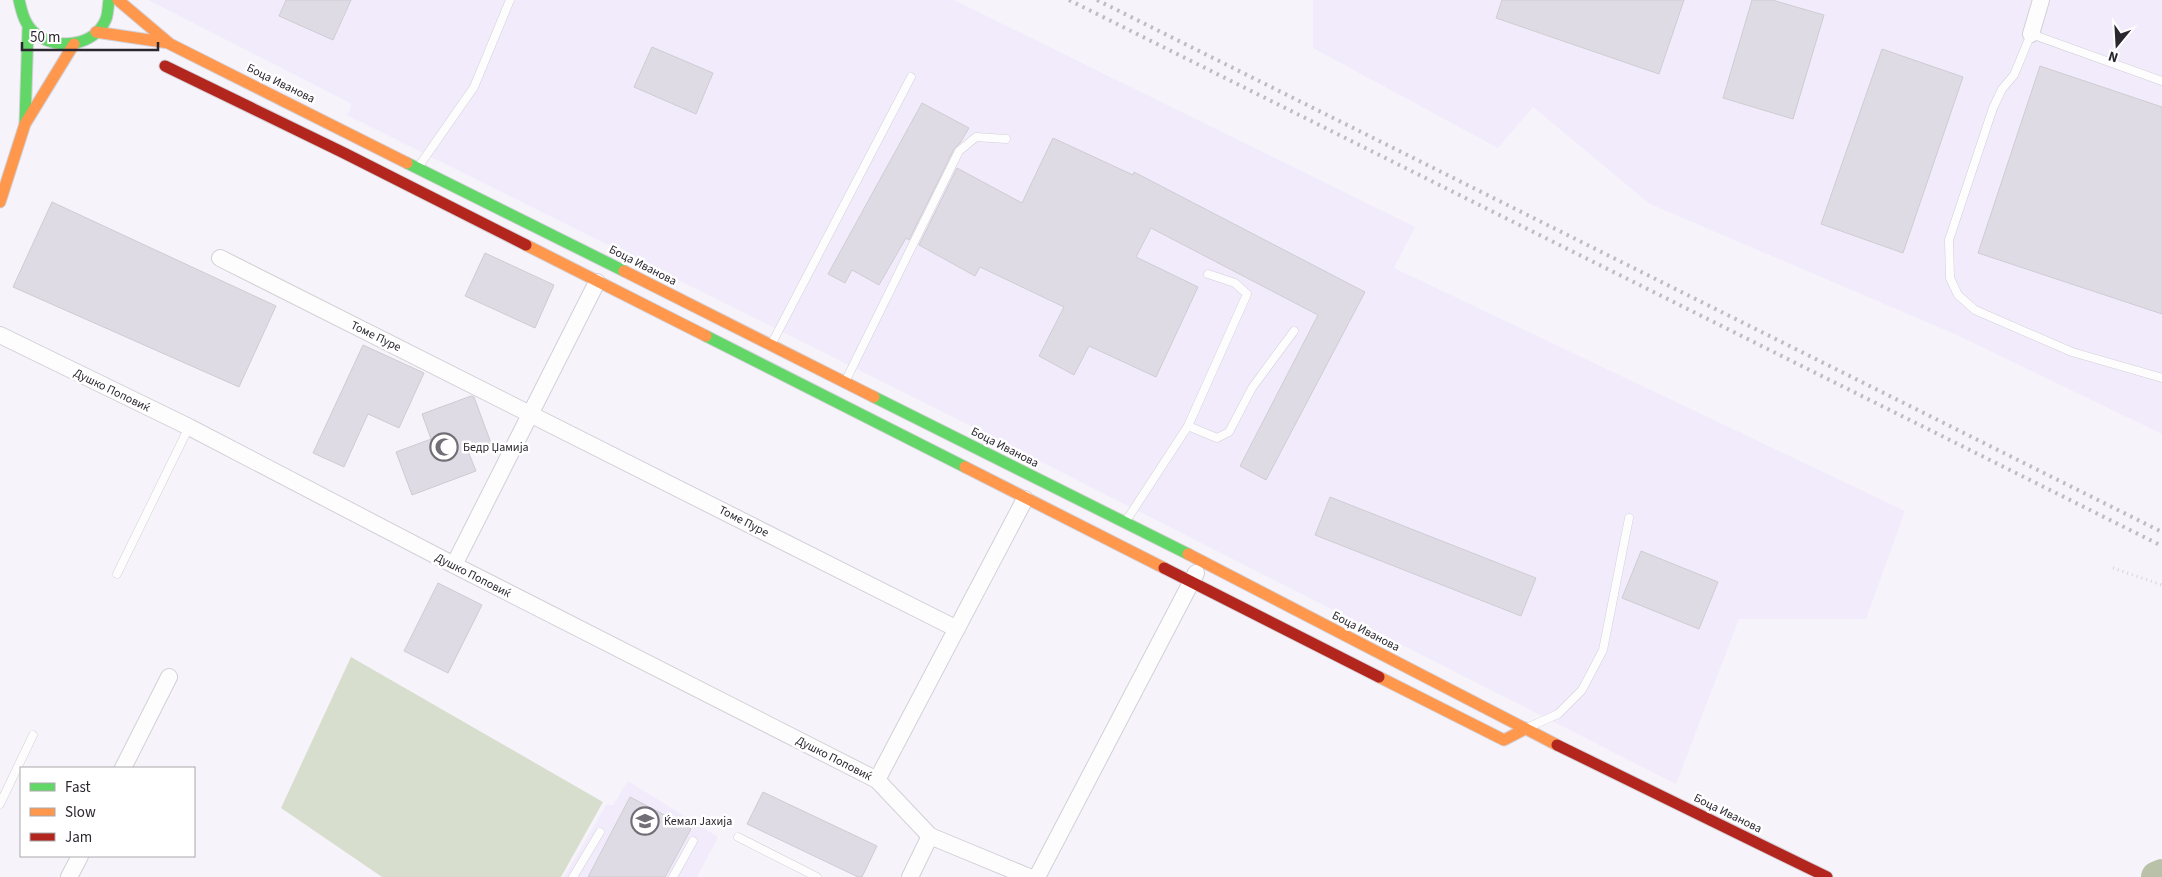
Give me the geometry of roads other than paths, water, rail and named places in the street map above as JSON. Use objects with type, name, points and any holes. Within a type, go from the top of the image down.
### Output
[{"type":"street","points":[[19,0],[21,15],[28,28],[48,42],[61,45],[74,44],[86,40],[96,32],[105,20],[109,0]]},
{"type":"street","name":"Боца Иванова","points":[[118,0],[170,44],[1125,522],[1525,728],[1827,877]]},
{"type":"street","points":[[2031,34],[2041,0]]},
{"type":"street","points":[[25,124],[28,28]]},
{"type":"street","name":"Боца Иванова","points":[[96,32],[170,44]]},
{"type":"street","points":[[0,202],[25,124],[74,44]]},
{"type":"street","points":[[166,66],[344,153],[733,352],[1504,740],[1525,728]]},
{"type":"street","name":"Томе Пуре","points":[[220,258],[957,629]]},
{"type":"street","points":[[454,565],[597,282]]},
{"type":"street","points":[[733,352],[743,331]]},
{"type":"street","name":"Душко Поповиќ","points":[[0,335],[188,427],[454,565],[877,780],[930,836]]},
{"type":"street","points":[[877,780],[1025,499]]},
{"type":"street","points":[[1037,877],[1203,562]]},
{"type":"street","points":[[123,767],[168,676]]},
{"type":"street","points":[[910,877],[930,836],[1029,877]]},
{"type":"street","points":[[69,877],[79,857]]},
{"type":"lane","points":[[419,167],[474,87],[510,0]]},
{"type":"lane","points":[[2162,82],[2031,34],[2014,75],[2002,88],[1994,108],[1949,240],[1950,278],[1958,294],[1975,310],[2072,352],[2162,378]]},
{"type":"lane","points":[[770,345],[911,77]]},
{"type":"lane","points":[[845,382],[959,152],[976,136],[1006,139]]},
{"type":"lane","points":[[1125,522],[1188,426],[1247,294],[1235,283],[1208,274]]},
{"type":"lane","points":[[1188,426],[1217,438],[1229,432],[1252,388],[1294,331]]},
{"type":"lane","points":[[117,574],[188,427]]},
{"type":"lane","points":[[1525,728],[1558,714],[1582,690],[1603,650],[1629,518]]},
{"type":"lane","points":[[0,804],[32,735]]},
{"type":"lane","points":[[573,877],[600,832]]},
{"type":"lane","points":[[738,837],[817,877]]},
{"type":"lane","points":[[673,877],[693,841]]},
{"type":"waterway","points":[[2157,877],[2162,875]]},
{"type":"railway","points":[[1069,0],[2162,546]]},
{"type":"railway","points":[[1097,0],[2162,532]]},
{"type":"place","name":"Бедр Џамија","points":[[444,447]]},
{"type":"place","name":"Ќемал Јахија","points":[[645,821]]}]
